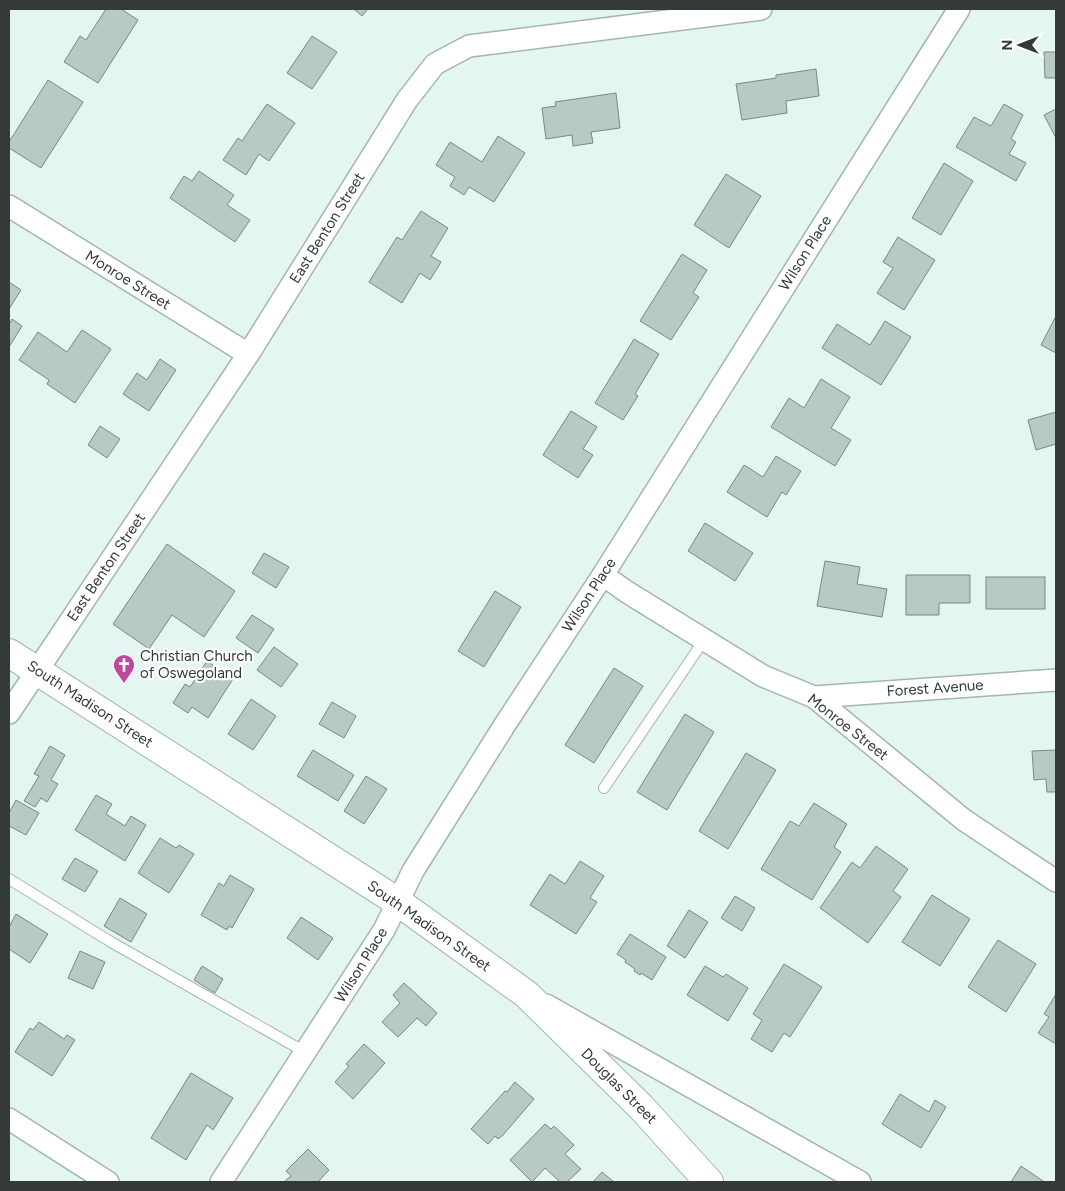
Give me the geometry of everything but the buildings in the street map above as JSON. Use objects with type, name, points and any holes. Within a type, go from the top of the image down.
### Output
[{"type":"street","name":"East Benton Street","points":[[9,713],[248,354],[407,100],[435,64],[469,46],[761,9]]},
{"type":"street","name":"Wilson Place","points":[[221,1182],[384,930],[413,871],[603,574],[959,9]]},
{"type":"street","name":"Monroe Street","points":[[9,206],[248,354]]},
{"type":"street","name":"Monroe Street","points":[[603,574],[627,592],[763,676],[814,697],[964,820],[1056,881]]},
{"type":"street","name":"South Madison Street","points":[[9,652],[398,902],[526,994],[860,1182]]},
{"type":"street","name":"Forest Avenue","points":[[814,697],[1056,680]]},
{"type":"street","name":"Douglas Street","points":[[526,994],[641,1107],[709,1182]]},
{"type":"street","points":[[9,1119],[108,1182]]},
{"type":"lane","points":[[604,788],[704,640]]},
{"type":"lane","points":[[9,879],[111,942],[305,1052]]},
{"type":"place","name":"Christian Church of Oswegoland","points":[[124,684]]}]
